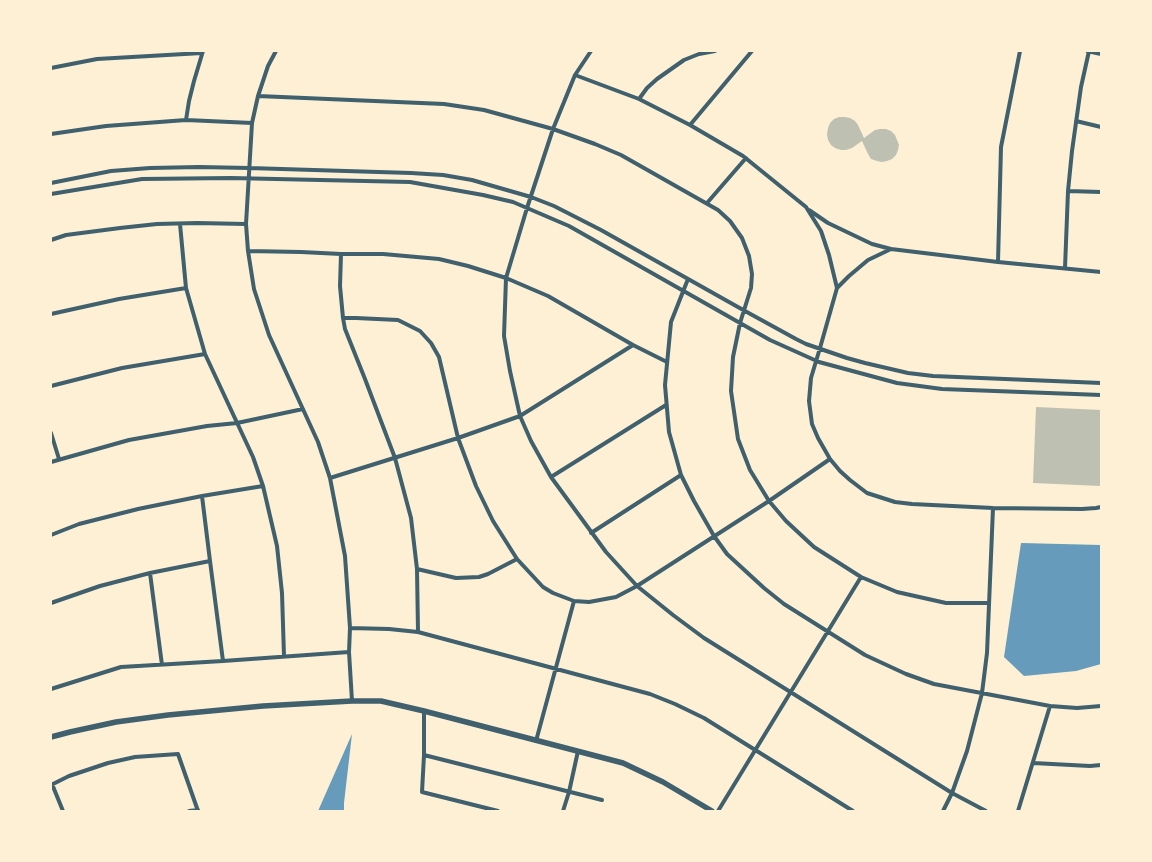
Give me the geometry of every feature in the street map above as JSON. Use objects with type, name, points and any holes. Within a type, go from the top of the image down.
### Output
[{"type":"street","points":[[276,51],[268,66],[258,96],[252,122],[246,224],[248,251],[254,289],[269,335],[318,442],[330,478],[346,556],[352,701]]},
{"type":"street","points":[[591,51],[575,75],[554,129],[526,208],[506,278],[504,336],[520,416],[531,441],[551,477],[606,552],[637,586],[683,624],[952,793],[986,811]]},
{"type":"street","points":[[639,99],[647,88],[657,79],[684,60],[699,54],[715,51]]},
{"type":"street","points":[[745,51],[751,52]]},
{"type":"street","points":[[998,262],[1001,147],[1020,51]]},
{"type":"street","points":[[1065,268],[1068,191],[1081,87],[1088,51],[1101,54]]},
{"type":"street","points":[[51,68],[97,59],[203,52],[191,94],[186,120]]},
{"type":"street","points":[[690,125],[751,52]]},
{"type":"street","points":[[575,75],[639,99],[690,125],[746,158],[807,208],[828,223],[872,244],[891,249],[998,262],[1101,272]]},
{"type":"street","points":[[258,96],[444,104],[484,110],[554,129],[621,155],[718,210],[730,221],[742,238],[749,256],[752,274],[751,288],[745,312],[740,323],[733,358],[731,391],[738,439],[750,470],[769,501],[786,521],[814,547],[860,577],[897,592],[946,603],[989,603]]},
{"type":"street","points":[[51,134],[106,126],[186,120],[252,122]]},
{"type":"street","points":[[1076,121],[1101,127]]},
{"type":"street","points":[[707,203],[746,158]]},
{"type":"street","points":[[51,183],[111,172],[150,168],[249,168],[411,173],[443,175],[472,180],[531,197],[554,206],[601,230],[745,312],[796,339],[806,344],[865,363],[908,373],[941,376],[1101,382]]},
{"type":"street","points":[[51,194],[142,179],[249,178],[410,182],[482,195],[513,202],[569,226],[770,340],[816,360],[897,383],[942,389],[1101,394]]},
{"type":"street","points":[[1068,191],[1101,192]]},
{"type":"street","points":[[807,208],[821,231],[829,255],[837,288]]},
{"type":"street","points":[[51,240],[66,235],[157,224],[246,224]]},
{"type":"street","points":[[180,224],[186,288],[205,354],[253,457],[263,486],[277,546],[282,593],[284,656]]},
{"type":"street","points":[[891,249],[868,260],[837,288],[816,360],[811,378],[809,401],[812,424],[830,459],[840,471],[867,493],[895,502],[993,508],[1082,509],[1101,507]]},
{"type":"street","points":[[248,251],[383,254],[439,259],[468,266],[506,278],[548,296],[633,345],[667,362]]},
{"type":"street","points":[[341,254],[340,286],[345,329],[395,458],[411,518],[417,569],[418,632]]},
{"type":"street","points":[[688,280],[671,322],[665,385],[669,432],[681,475],[714,536],[727,554],[784,604],[865,655],[906,674],[934,684],[1050,706],[1077,708],[1101,706]]},
{"type":"street","points":[[51,314],[119,299],[186,288]]},
{"type":"street","points":[[344,318],[398,320],[420,332],[431,344],[439,357],[458,438],[476,486],[494,520],[517,559],[543,588],[574,601],[589,602],[616,597],[637,586],[769,501],[830,459]]},
{"type":"street","points":[[330,478],[458,438],[520,416],[633,345]]},
{"type":"street","points":[[51,386],[122,368],[205,354]]},
{"type":"street","points":[[551,477],[666,405]]},
{"type":"street","points":[[51,462],[129,440],[207,426],[237,423],[303,409]]},
{"type":"street","points":[[51,433],[60,459]]},
{"type":"street","points":[[591,533],[681,475]]},
{"type":"street","points":[[51,534],[80,524],[138,509],[202,496],[263,486]]},
{"type":"street","points":[[202,496],[223,662]]},
{"type":"street","points":[[943,811],[952,793],[967,750],[982,693],[988,653],[993,508]]},
{"type":"street","points":[[417,569],[456,578],[479,577],[517,559]]},
{"type":"street","points":[[51,603],[100,586],[150,573],[210,561]]},
{"type":"street","points":[[150,573],[162,665]]},
{"type":"street","points":[[718,811],[860,577]]},
{"type":"street","points":[[536,741],[574,601]]},
{"type":"street","points":[[350,628],[389,629],[418,632],[650,694],[704,718],[854,811]]},
{"type":"street","points":[[51,688],[121,667],[223,662],[349,652]]},
{"type":"street","points":[[51,737],[116,722],[168,715],[263,706],[352,701],[381,701],[623,763],[664,782],[712,811]]},
{"type":"street","points":[[1018,811],[1050,706]]},
{"type":"street","points":[[424,711],[422,792],[498,811]]},
{"type":"street","points":[[563,811],[569,792],[578,751]]},
{"type":"street","points":[[63,811],[51,784],[69,776],[108,763],[135,757],[178,754],[198,811],[189,811]]},
{"type":"street","points":[[424,755],[602,800]]},
{"type":"street","points":[[1033,763],[1090,766],[1101,765]]},
{"type":"water","points":[[1021,543],[1101,545],[1101,664],[1076,671],[1024,676],[1004,657]]},
{"type":"water","points":[[352,734],[344,811],[318,811]]},
{"type":"building","points":[[839,117],[850,118],[855,121],[864,138],[875,130],[886,129],[891,131],[895,135],[899,145],[896,155],[892,159],[882,162],[871,159],[862,141],[846,150],[835,148],[828,140],[827,134],[830,123]]},
{"type":"building","points":[[1036,407],[1101,410],[1101,486],[1033,483]]}]
